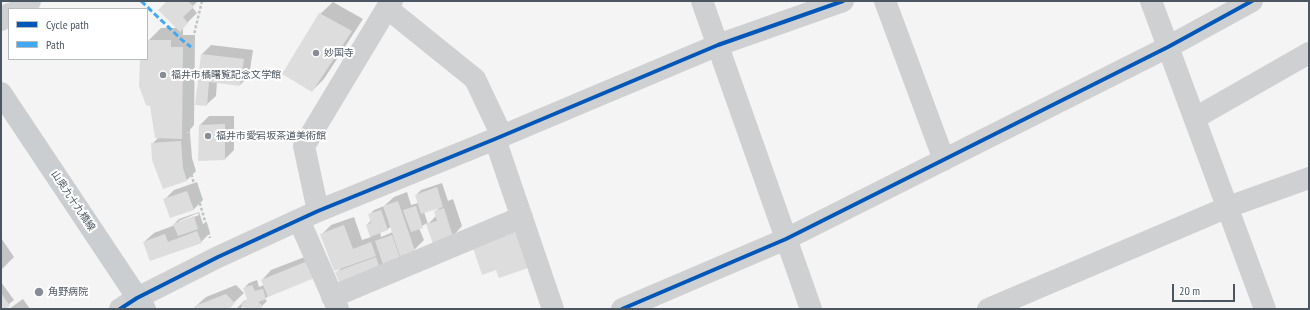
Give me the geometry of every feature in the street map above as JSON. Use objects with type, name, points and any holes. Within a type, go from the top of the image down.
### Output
[{"type":"main road","name":"山奥九十九橋線","points":[[1,93],[134,305]]},
{"type":"street","points":[[20,8],[30,1]]},
{"type":"street","points":[[702,1],[811,309]]},
{"type":"street","points":[[134,305],[218,257],[318,211],[498,138],[718,45],[843,1]]},
{"type":"street","points":[[885,1],[944,160]]},
{"type":"street","points":[[1151,1],[1265,309]]},
{"type":"street","points":[[622,309],[786,239],[1168,47],[1252,1]]},
{"type":"street","points":[[318,211],[304,146],[389,5],[475,79],[498,138],[522,217],[553,309]]},
{"type":"street","points":[[1195,118],[1309,52]]},
{"type":"street","points":[[988,309],[1228,207],[1309,178]]},
{"type":"street","points":[[299,220],[335,303],[522,217]]},
{"type":"path","points":[[202,1],[192,47],[188,164],[211,242],[218,257]]},
{"type":"building","points":[[167,1],[188,1],[194,7],[183,17],[188,23],[180,32],[158,10]]},
{"type":"building","name":"妙国寺","points":[[319,13],[352,31],[312,92],[282,74]]},
{"type":"building","points":[[148,40],[171,40],[171,47],[183,47],[182,139],[155,138],[150,106],[146,105],[139,86],[140,60],[148,60]]},
{"type":"building","points":[[201,54],[244,59],[240,86],[209,82],[207,106],[195,105]]},
{"type":"building","points":[[225,124],[225,160],[198,161],[199,125]]},
{"type":"building","points":[[181,141],[183,168],[187,181],[163,189],[152,160],[151,143]]},
{"type":"building","points":[[437,187],[443,207],[421,214],[415,195]]},
{"type":"building","points":[[187,191],[194,210],[170,218],[163,199]]},
{"type":"building","points":[[398,201],[415,251],[400,256],[383,206]]},
{"type":"building","points":[[416,206],[423,228],[411,232],[403,210]]},
{"type":"building","points":[[444,208],[453,237],[433,244],[426,224],[437,221],[434,211]]},
{"type":"building","points":[[381,210],[388,230],[370,237],[366,225],[371,223],[368,214]]},
{"type":"building","points":[[194,216],[198,229],[178,236],[173,224]]},
{"type":"building","points":[[344,225],[353,249],[371,242],[376,256],[334,271],[320,234]]},
{"type":"building","points":[[517,229],[531,267],[499,278],[496,270],[482,275],[472,245]]},
{"type":"building","points":[[197,231],[202,243],[150,261],[143,242],[165,234],[168,242]]},
{"type":"building","points":[[392,235],[401,261],[384,267],[375,241]]},
{"type":"building","points":[[376,257],[380,269],[340,284],[335,272]]},
{"type":"building","points":[[310,260],[317,277],[268,297],[261,280]]},
{"type":"building","points":[[252,285],[255,291],[263,289],[266,299],[258,302],[263,306],[260,309],[246,309],[241,305],[247,299],[243,288]]},
{"type":"building","points":[[1,293],[10,306],[5,309],[1,309]]},
{"type":"building","points":[[226,294],[235,303],[229,309],[194,309],[195,306]]},
{"type":"marked path","points":[[141,1],[191,47]]},
{"type":"cycle path","points":[[120,309],[137,298],[218,257],[318,211],[495,139],[718,45],[843,1]]},
{"type":"cycle path","points":[[622,309],[786,239],[1168,47],[1252,1]]},
{"type":"place","name":"妙国寺","points":[[316,53]]},
{"type":"place","name":"福井市橘曙覧記念文学館","points":[[163,75]]},
{"type":"place","name":"福井市愛宕坂茶道美術館","points":[[208,136]]},
{"type":"place","name":"角野病院","points":[[39,292]]}]
